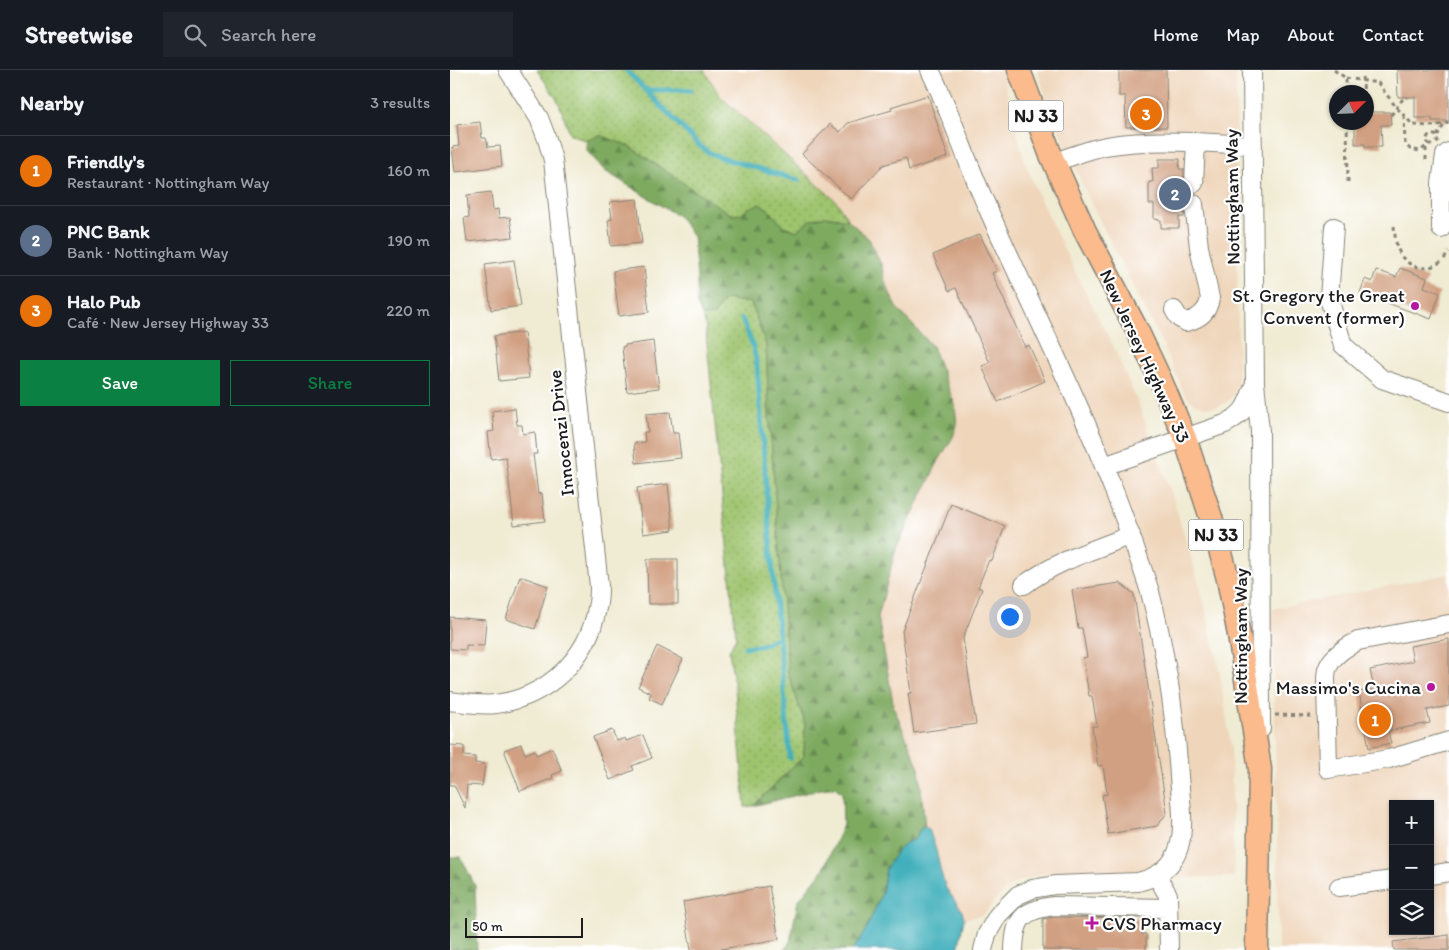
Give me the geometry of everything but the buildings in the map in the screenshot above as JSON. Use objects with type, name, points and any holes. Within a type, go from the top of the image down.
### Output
[{"type":"main road","name":"New Jersey Highway 33","points":[[1019,70],[1054,162],[1085,231],[1136,328],[1185,438],[1213,524],[1228,579],[1239,635],[1260,769],[1257,950]]},
{"type":"street","name":"Innocenzi Drive","points":[[450,701],[495,704],[514,700],[535,692],[548,684],[570,665],[583,647],[592,629],[598,608],[599,586],[553,160],[539,118],[508,70]]},
{"type":"street","points":[[930,70],[944,99],[987,206],[1075,398],[1131,535],[1150,592],[1168,672],[1178,765],[1182,833],[1180,849],[1175,859],[1156,875],[1138,882],[1055,885],[1032,888],[1018,896],[998,915],[987,934],[983,950]]},
{"type":"street","name":"Nottingham Way","points":[[1252,70],[1255,383],[1260,431],[1262,714],[1260,769]]},
{"type":"street","points":[[1054,162],[1104,146],[1130,143],[1196,142],[1253,145]]},
{"type":"street","points":[[1194,183],[1196,142]]},
{"type":"street","points":[[1441,228],[1441,183],[1445,155],[1449,152]]},
{"type":"street","points":[[1174,310],[1179,318],[1186,322],[1204,313],[1209,306],[1210,298],[1199,247],[1194,204]]},
{"type":"street","points":[[1334,227],[1329,299],[1343,345],[1382,380],[1449,402]]},
{"type":"street","name":"Nottingham Way","points":[[1104,466],[1225,424],[1237,418],[1246,408],[1255,383]]},
{"type":"street","points":[[1024,585],[1039,573],[1055,565],[1131,535]]},
{"type":"street","points":[[1449,624],[1358,642],[1345,648],[1336,656],[1327,668],[1326,682],[1328,769],[1389,759],[1449,741]]},
{"type":"street","points":[[1434,874],[1449,872]]},
{"type":"street","points":[[1156,875],[1168,895],[1169,950]]},
{"type":"street","points":[[1339,887],[1389,881]]},
{"type":"street","points":[[1014,950],[1016,928],[1021,918],[1040,908],[1054,906],[1168,908]]},
{"type":"path","points":[[1334,70],[1346,78],[1378,83],[1396,107],[1413,125],[1444,125],[1449,123]]},
{"type":"path","points":[[1346,78],[1346,85]]},
{"type":"path","points":[[1362,79],[1363,85]]},
{"type":"path","points":[[1391,115],[1402,100],[1408,97]]},
{"type":"path","points":[[1404,115],[1405,144],[1410,149],[1420,151],[1429,144],[1438,141],[1437,136],[1444,125]]},
{"type":"path","points":[[1346,130],[1348,182]]},
{"type":"path","points":[[1429,144],[1426,141],[1428,136],[1432,134],[1437,136]]},
{"type":"path","points":[[1394,226],[1396,244],[1401,256],[1409,264],[1425,269],[1445,259],[1449,252]]},
{"type":"path","points":[[1262,714],[1327,716]]},
{"type":"shaded area","points":[[704,70],[1001,70],[1025,162],[1040,199],[1112,344],[1138,403],[1173,498],[1201,590],[1219,667],[1231,749],[1234,877],[1171,878],[1135,873],[1096,872],[1044,874],[1015,883],[1001,893],[983,915],[964,919],[962,911],[946,888],[933,838],[929,829],[925,827],[919,768],[894,708],[878,617],[896,549],[938,462],[953,437],[957,425],[932,346],[896,307],[885,282],[881,264],[869,239],[848,220],[837,202],[720,96]]},
{"type":"shaded area","points":[[1037,70],[1236,70],[1238,381],[1234,394],[1228,402],[1217,407],[1204,407],[1194,404],[1184,393],[1165,349],[1090,201],[1055,122]]},
{"type":"shaded area","points":[[1449,574],[1449,950],[1278,950],[1272,609]]},
{"type":"green space","points":[[537,70],[704,70],[720,96],[837,202],[848,220],[832,217],[816,218],[797,231],[783,226],[768,209],[749,208],[742,214],[732,215],[599,135],[587,141],[570,134],[558,101]]},
{"type":"green space","points":[[599,135],[629,146],[732,215],[742,214],[749,208],[759,204],[768,209],[783,226],[797,231],[810,220],[825,216],[848,220],[869,239],[881,264],[885,282],[896,307],[932,346],[955,405],[957,425],[953,437],[938,462],[896,549],[878,617],[894,708],[919,768],[925,827],[920,829],[915,839],[906,843],[886,868],[882,893],[867,928],[853,950],[784,950],[790,942],[798,901],[823,870],[843,825],[842,793],[835,787],[821,789],[753,806],[804,756],[805,723],[788,673],[769,413],[766,344],[751,303],[725,299],[714,315],[702,316],[697,305],[697,278],[693,236],[678,216],[605,171],[587,151],[587,141]]},
{"type":"green space","points":[[725,299],[751,303],[766,345],[769,413],[788,673],[805,723],[804,756],[753,806],[745,807],[735,689],[729,651],[736,637],[705,323],[702,316],[714,315]]},
{"type":"green space","points":[[450,857],[461,857],[475,886],[477,950],[450,950]]},
{"type":"water","points":[[925,827],[929,829],[946,888],[962,911],[964,919],[958,950],[853,950],[867,928],[882,893],[886,868],[898,850],[906,843],[915,839],[920,829]]},
{"type":"waterway","points":[[626,70],[708,152],[719,157],[798,180]]},
{"type":"waterway","points":[[645,90],[691,90]]},
{"type":"waterway","points":[[742,319],[753,346],[757,365],[771,550],[790,758]]},
{"type":"waterway","points":[[745,647],[759,646],[779,637]]},
{"type":"place","name":"Halo Pub","points":[[1146,114]]},
{"type":"place","name":"PNC Bank","points":[[1175,194]]},
{"type":"place","name":"St. Gregory the Great Convent (former)","points":[[1415,306]]},
{"type":"place","name":"Massimo's Cucina","points":[[1431,687]]},
{"type":"place","name":"Friendly's","points":[[1375,720]]},
{"type":"place","name":"CVS Pharmacy","points":[[1092,923]]}]
